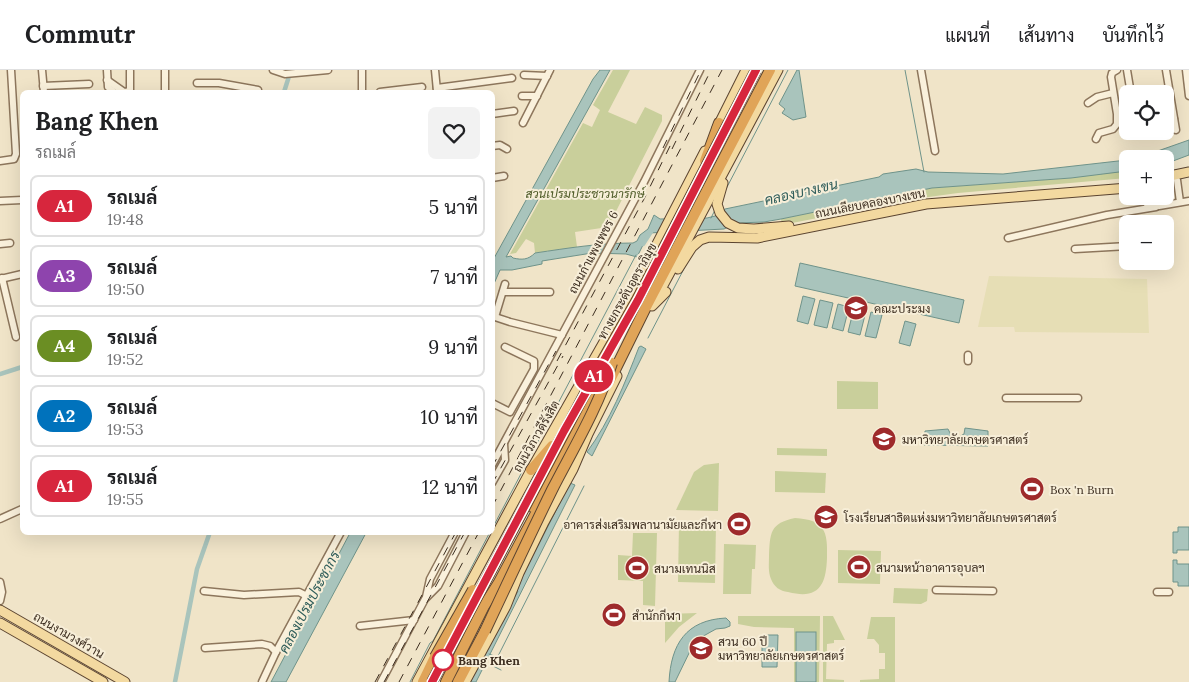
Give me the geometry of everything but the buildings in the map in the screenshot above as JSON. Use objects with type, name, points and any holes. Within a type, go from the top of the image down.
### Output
[{"type":"highway","name":"ถนนวิภาวดีรังสิต","points":[[431,682],[488,583],[552,446],[705,161],[751,70]]},
{"type":"highway","name":"ทางยกระดับอุตราภิมุข","points":[[431,682],[600,365],[638,300],[756,70]]},
{"type":"highway","name":"ทางยกระดับอุตราภิมุข","points":[[441,682],[480,604],[612,363],[699,198],[763,70]]},
{"type":"highway","points":[[446,682],[484,606],[498,584],[531,521],[583,436],[770,70]]},
{"type":"highway","points":[[724,159],[753,115]]},
{"type":"highway","points":[[705,161],[719,123]]},
{"type":"highway","points":[[458,682],[485,631],[536,522],[595,407],[612,363]]},
{"type":"highway","points":[[423,682],[582,393],[600,365]]},
{"type":"highway","points":[[531,470],[552,446]]},
{"type":"highway","points":[[454,682],[488,610],[498,584]]},
{"type":"main road","name":"ถนนวิภาวดีรังสิต","points":[[675,217],[746,70]]},
{"type":"main road","points":[[697,216],[778,70]]},
{"type":"main road","name":"ถนนเลียบคลองบางเขน","points":[[740,141],[736,160],[723,183],[717,204],[720,213],[728,223],[755,234],[925,199],[1119,184]]},
{"type":"main road","points":[[1174,175],[1189,172]]},
{"type":"main road","points":[[1174,180],[1189,178]]},
{"type":"main road","name":"ถนนเลียบคลองบางเขน","points":[[652,306],[666,292],[692,247],[700,240],[709,237],[755,234],[926,204],[1119,189]]},
{"type":"main road","points":[[465,682],[506,606],[519,573],[544,522],[574,469],[583,436],[652,306],[685,238]]},
{"type":"main road","name":"ถนนวิภาวดีรังสิต","points":[[417,682],[531,470],[662,240]]},
{"type":"main road","name":"ถนนงามวงศ์วาน","points":[[0,610],[125,682]]},
{"type":"main road","name":"ถนนงามวงศ์วาน","points":[[0,623],[103,682]]},
{"type":"street","points":[[0,161],[14,159],[16,154],[11,70]]},
{"type":"street","points":[[42,70],[44,89],[89,84]]},
{"type":"street","points":[[107,70],[108,87],[112,90]]},
{"type":"street","points":[[165,70],[165,90]]},
{"type":"street","points":[[273,70],[285,74],[328,70]]},
{"type":"street","points":[[362,70],[362,90]]},
{"type":"street","points":[[435,70],[437,90],[512,78]]},
{"type":"street","name":"ถนนกำแพงเพชร 6","points":[[496,452],[504,444],[562,336],[644,182],[700,70]]},
{"type":"street","points":[[921,70],[935,151]]},
{"type":"street","points":[[1096,139],[1099,132],[1116,127],[1117,114],[1111,77],[1112,73],[1117,70]]},
{"type":"street","points":[[1127,70],[1130,85]]},
{"type":"street","points":[[1166,70],[1168,85]]},
{"type":"street","points":[[1186,70],[1189,96]]},
{"type":"street","points":[[130,71],[130,90]]},
{"type":"street","points":[[524,75],[549,73]]},
{"type":"street","points":[[523,123],[549,73]]},
{"type":"street","points":[[107,80],[122,90]]},
{"type":"street","points":[[197,83],[235,89],[258,90]]},
{"type":"street","points":[[397,90],[422,87]]},
{"type":"street","points":[[1088,102],[1097,97],[1113,93]]},
{"type":"street","points":[[522,96],[537,96]]},
{"type":"street","points":[[495,114],[514,111]]},
{"type":"street","points":[[1174,119],[1176,130]]},
{"type":"street","points":[[495,146],[500,145],[507,149]]},
{"type":"street","points":[[495,178],[504,176]]},
{"type":"street","points":[[1177,180],[1180,202]]},
{"type":"street","points":[[0,201],[20,200]]},
{"type":"street","points":[[1008,238],[1107,215],[1189,201]]},
{"type":"street","points":[[0,244],[10,244]]},
{"type":"street","points":[[1075,249],[1119,247]]},
{"type":"street","points":[[16,337],[1,278],[20,274]]},
{"type":"street","points":[[495,313],[505,284]]},
{"type":"street","points":[[503,292],[550,292]]},
{"type":"street","points":[[495,316],[562,336]]},
{"type":"street","points":[[505,347],[530,358],[535,364],[510,412]]},
{"type":"street","points":[[1006,398],[1078,398]]},
{"type":"street","points":[[495,404],[519,415]]},
{"type":"street","name":"ถนนกำแพงเพชร 6","points":[[495,478],[505,460],[504,444]]},
{"type":"street","points":[[0,519],[20,510]]},
{"type":"street","points":[[262,682],[276,652],[339,535]]},
{"type":"street","points":[[381,682],[425,599],[430,579],[453,535]]},
{"type":"street","points":[[425,599],[438,586],[464,535]]},
{"type":"street","points":[[0,582],[2,592],[0,601]]},
{"type":"street","points":[[936,590],[993,591]]},
{"type":"street","points":[[204,591],[244,595],[298,592],[307,596]]},
{"type":"street","points":[[1160,592],[1169,592]]},
{"type":"street","points":[[360,626],[414,620]]},
{"type":"street","points":[[205,648],[262,644],[270,646],[276,652]]},
{"type":"shaded area","points":[[989,276],[1147,279],[1149,333],[1015,332],[1014,327],[978,327]]},
{"type":"green space","name":"สวนเปรมประชาวนารักษ์","points":[[613,70],[630,70],[608,112],[636,124],[645,107],[662,115],[662,121],[608,227],[575,232],[577,247],[535,253],[534,243],[526,239],[516,253],[510,254],[583,123],[592,127],[600,110],[593,105]]},
{"type":"green space","points":[[1119,171],[1119,179],[958,193],[914,199],[782,225],[781,219],[932,188],[1071,178]]},
{"type":"green space","points":[[837,381],[878,382],[878,409],[837,409]]},
{"type":"green space","points":[[777,448],[827,449],[827,456],[777,455]]},
{"type":"green space","points":[[719,463],[718,511],[676,510],[694,472],[704,465]]},
{"type":"green space","points":[[775,471],[826,473],[825,493],[775,492]]},
{"type":"green space","points":[[795,518],[819,524],[827,541],[825,576],[819,588],[807,594],[780,590],[774,584],[769,574],[769,548],[773,530],[781,523]]},
{"type":"green space","points":[[679,522],[716,523],[715,583],[678,582]]},
{"type":"green space","name":"สนามเทนนิส","points":[[633,533],[657,533],[655,606],[643,605],[643,581],[618,580],[618,555],[632,556]]},
{"type":"green space","points":[[724,544],[756,545],[755,569],[752,569],[751,594],[723,594]]},
{"type":"green space","name":"สนามหน้าอาคารอุบลฯ","points":[[838,550],[881,551],[880,584],[838,583]]},
{"type":"green space","points":[[894,588],[928,589],[927,601],[921,604],[893,603]]},
{"type":"green space","points":[[697,613],[679,627],[665,643],[665,614]]},
{"type":"green space","points":[[738,616],[820,616],[819,682],[794,682],[794,628],[754,627],[738,624]]},
{"type":"green space","points":[[823,616],[833,616],[845,640],[834,640],[834,643],[827,644],[826,679],[844,680],[844,682],[823,682]]},
{"type":"green space","points":[[871,617],[895,617],[895,682],[860,682],[860,680],[879,679],[879,669],[885,669],[885,653],[879,653],[879,645],[874,639],[867,639]]},
{"type":"water","points":[[600,70],[610,70],[506,257],[511,256],[513,258],[525,259],[535,253],[560,249],[633,243],[648,229],[654,215],[660,219],[707,218],[715,216],[725,209],[879,177],[883,174],[916,169],[928,172],[1003,174],[1119,161],[1119,172],[1071,178],[932,188],[781,219],[737,223],[724,229],[649,233],[637,257],[626,254],[592,253],[542,261],[542,264],[512,270],[500,270],[495,281],[495,256],[593,79]]},
{"type":"water","points":[[797,70],[799,70],[806,117],[793,120],[782,113],[785,109],[779,104]]},
{"type":"water","points":[[1189,140],[1189,155],[1174,161],[1174,150],[1161,150]]},
{"type":"water","points":[[800,263],[964,300],[959,323],[795,286]]},
{"type":"water","points":[[803,296],[815,299],[808,324],[797,321]]},
{"type":"water","points":[[820,300],[833,303],[827,328],[814,325]]},
{"type":"water","points":[[838,304],[849,307],[843,331],[832,328]]},
{"type":"water","points":[[854,308],[866,311],[860,335],[848,332]]},
{"type":"water","points":[[871,312],[882,315],[876,338],[865,336]]},
{"type":"water","points":[[905,321],[916,324],[910,346],[899,343]]},
{"type":"water","points":[[641,346],[646,349],[592,456],[587,452],[610,415]]},
{"type":"water","points":[[965,428],[988,431],[988,446],[924,445],[925,431],[948,429],[951,435],[957,438],[964,434]]},
{"type":"water","points":[[570,483],[575,485],[476,682],[470,682],[518,591],[516,589]]},
{"type":"water","points":[[1178,527],[1189,527],[1189,550],[1177,550],[1177,553],[1173,553],[1173,532],[1178,532]]},
{"type":"water","points":[[349,535],[365,535],[286,682],[271,682]]},
{"type":"water","points":[[1173,560],[1177,560],[1177,564],[1189,564],[1189,586],[1178,586],[1178,582],[1173,582]]},
{"type":"water","points":[[726,618],[730,622],[730,626],[716,629],[698,639],[693,645],[675,682],[669,682],[673,656],[683,636],[700,624]]},
{"type":"water","points":[[796,632],[816,632],[816,682],[796,682]]},
{"type":"water","points":[[762,635],[778,635],[777,667],[762,667]]},
{"type":"waterway","points":[[285,90],[291,70]]},
{"type":"waterway","points":[[726,189],[788,70]]},
{"type":"waterway","points":[[905,70],[924,172]]},
{"type":"waterway","points":[[711,218],[715,210]]},
{"type":"waterway","name":"คลองบางเขน","points":[[643,244],[652,230]]},
{"type":"waterway","points":[[495,523],[636,255]]},
{"type":"waterway","points":[[648,338],[687,263]]},
{"type":"waterway","name":"คลองบางเขน","points":[[0,374],[20,368]]},
{"type":"waterway","points":[[501,670],[493,666],[584,486]]},
{"type":"waterway","points":[[175,682],[197,569],[209,535]]},
{"type":"waterway","points":[[410,682],[488,535]]},
{"type":"waterway","points":[[489,654],[497,657]]},
{"type":"railway","points":[[663,148],[701,70]]},
{"type":"railway","points":[[672,149],[711,70]]},
{"type":"railway","points":[[495,501],[722,70]]},
{"type":"railway","points":[[557,361],[644,199],[672,142]]},
{"type":"railway","points":[[495,462],[556,351]]},
{"type":"railway","points":[[495,479],[563,356]]},
{"type":"railway","points":[[375,682],[454,535]]},
{"type":"railway","points":[[384,682],[463,535]]},
{"type":"railway","points":[[399,682],[477,535]]},
{"type":"bus line","name":"A1","points":[[432,682],[564,431],[638,300],[756,70]]},
{"type":"place","name":"คณะประมง","points":[[856,308]]},
{"type":"place","name":"มหาวิทยาลัยเกษตรศาสตร์","points":[[884,439]]},
{"type":"place","name":"Box 'n Burn","points":[[1032,489]]},
{"type":"place","name":"โรงเรียนสาธิตแห่งมหาวิทยาลัยเกษตรศาสตร์","points":[[826,517]]},
{"type":"place","name":"อาคารส่งเสริมพลานามัยและกีฬา","points":[[739,524]]},
{"type":"place","name":"สนามหน้าอาคารอุบลฯ","points":[[859,567]]},
{"type":"place","name":"สนามเทนนิส","points":[[637,568]]},
{"type":"place","name":"สำนักกีฬา","points":[[614,615]]},
{"type":"place","name":"สวน 60 ปี มหาวิทยาลัยเกษตรศาสตร์","points":[[701,648]]},
{"type":"place","name":"Bang Khen","points":[[443,660]]},
{"type":"water label","name":"คลองเปรมประชากร","points":[[309,602]]}]
